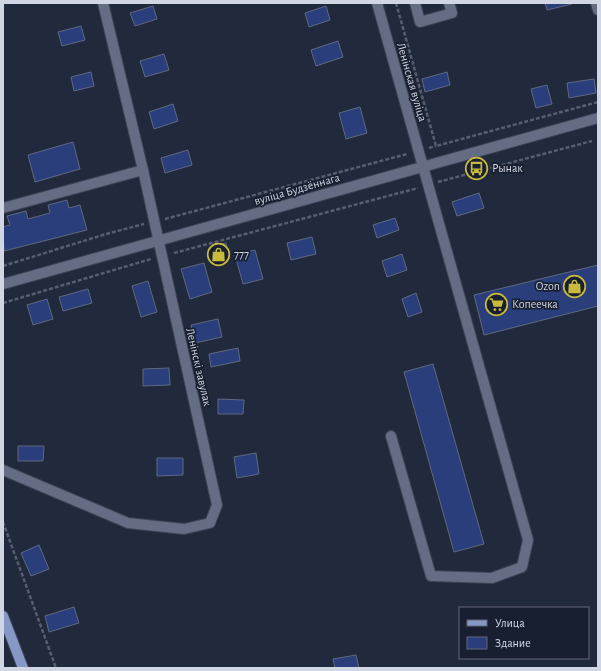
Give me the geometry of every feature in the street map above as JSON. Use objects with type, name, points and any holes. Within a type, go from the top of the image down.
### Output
[{"type":"main road","points":[[3,616],[23,668]]},
{"type":"street","name":"Ленінскі завулак","points":[[3,470],[128,523],[184,529],[210,523],[217,504],[143,170],[103,3]]},
{"type":"street","name":"Ленінская вуліца","points":[[377,3],[528,540],[522,567],[492,578],[431,576],[391,436]]},
{"type":"street","points":[[415,3],[420,22],[452,13],[449,3]]},
{"type":"street","points":[[596,3],[598,10]]},
{"type":"street","name":"вуліца Будзённага","points":[[3,284],[598,118]]},
{"type":"street","points":[[3,208],[143,170]]},
{"type":"path","points":[[396,3],[436,146]]},
{"type":"path","points":[[3,266],[106,234],[598,102]]},
{"type":"path","points":[[3,303],[161,256],[592,141]]},
{"type":"path","points":[[3,522],[56,668]]},
{"type":"building","points":[[545,3],[572,3],[572,4],[547,10]]},
{"type":"building","points":[[153,6],[157,19],[135,26],[130,13]]},
{"type":"building","points":[[326,6],[330,20],[309,27],[305,13]]},
{"type":"building","points":[[81,26],[85,40],[62,46],[58,32]]},
{"type":"building","points":[[338,41],[343,57],[316,66],[311,50]]},
{"type":"building","points":[[164,54],[169,70],[145,77],[140,61]]},
{"type":"building","points":[[91,72],[94,86],[74,91],[71,77]]},
{"type":"building","points":[[447,72],[450,85],[425,92],[422,79]]},
{"type":"building","points":[[594,79],[596,93],[569,98],[567,83]]},
{"type":"building","points":[[547,85],[552,104],[536,108],[531,89]]},
{"type":"building","points":[[173,104],[178,121],[154,129],[149,112]]},
{"type":"building","points":[[360,107],[367,133],[346,139],[339,113]]},
{"type":"building","points":[[73,142],[80,169],[35,182],[28,155]]},
{"type":"building","points":[[188,150],[192,165],[165,173],[161,158]]},
{"type":"building","points":[[479,193],[484,208],[457,216],[452,202]]},
{"type":"building","points":[[67,200],[69,208],[80,205],[87,230],[4,251],[3,227],[10,225],[7,216],[26,211],[28,219],[50,213],[48,205]]},
{"type":"building","points":[[395,218],[399,230],[377,238],[373,225]]},
{"type":"building","points":[[312,237],[316,254],[291,260],[287,243]]},
{"type":"building","points":[[226,243],[229,259],[214,263],[211,247]]},
{"type":"building","points":[[255,250],[263,279],[243,284],[235,255]]},
{"type":"building","points":[[402,254],[407,270],[387,277],[382,261]]},
{"type":"building","points":[[204,263],[212,292],[190,299],[181,269]]},
{"type":"building","points":[[598,265],[598,306],[484,335],[474,295]]},
{"type":"building","points":[[148,281],[157,312],[141,317],[132,286]]},
{"type":"building","points":[[88,289],[92,303],[63,311],[59,297]]},
{"type":"building","points":[[416,293],[422,312],[408,317],[402,299]]},
{"type":"building","points":[[47,299],[53,319],[33,325],[27,305]]},
{"type":"building","points":[[218,319],[222,337],[195,343],[191,325]]},
{"type":"building","points":[[238,348],[240,361],[211,367],[209,354]]},
{"type":"building","points":[[433,364],[484,544],[454,552],[404,372]]},
{"type":"building","points":[[169,368],[170,385],[143,386],[143,369]]},
{"type":"building","points":[[218,399],[244,400],[243,414],[218,414]]},
{"type":"building","points":[[18,446],[44,446],[43,461],[18,461]]},
{"type":"building","points":[[256,453],[259,474],[237,478],[234,457]]},
{"type":"building","points":[[157,458],[183,458],[183,475],[157,476]]},
{"type":"building","points":[[39,545],[49,569],[31,576],[21,553]]},
{"type":"building","points":[[74,607],[79,623],[49,632],[45,616]]},
{"type":"building","points":[[356,655],[359,668],[335,668],[333,659]]},
{"type":"place","name":"Рынак","points":[[476,168]]},
{"type":"place","name":"777","points":[[219,254]]},
{"type":"place","name":"Ozon","points":[[575,286]]},
{"type":"place","name":"Копеечка","points":[[497,304]]}]
